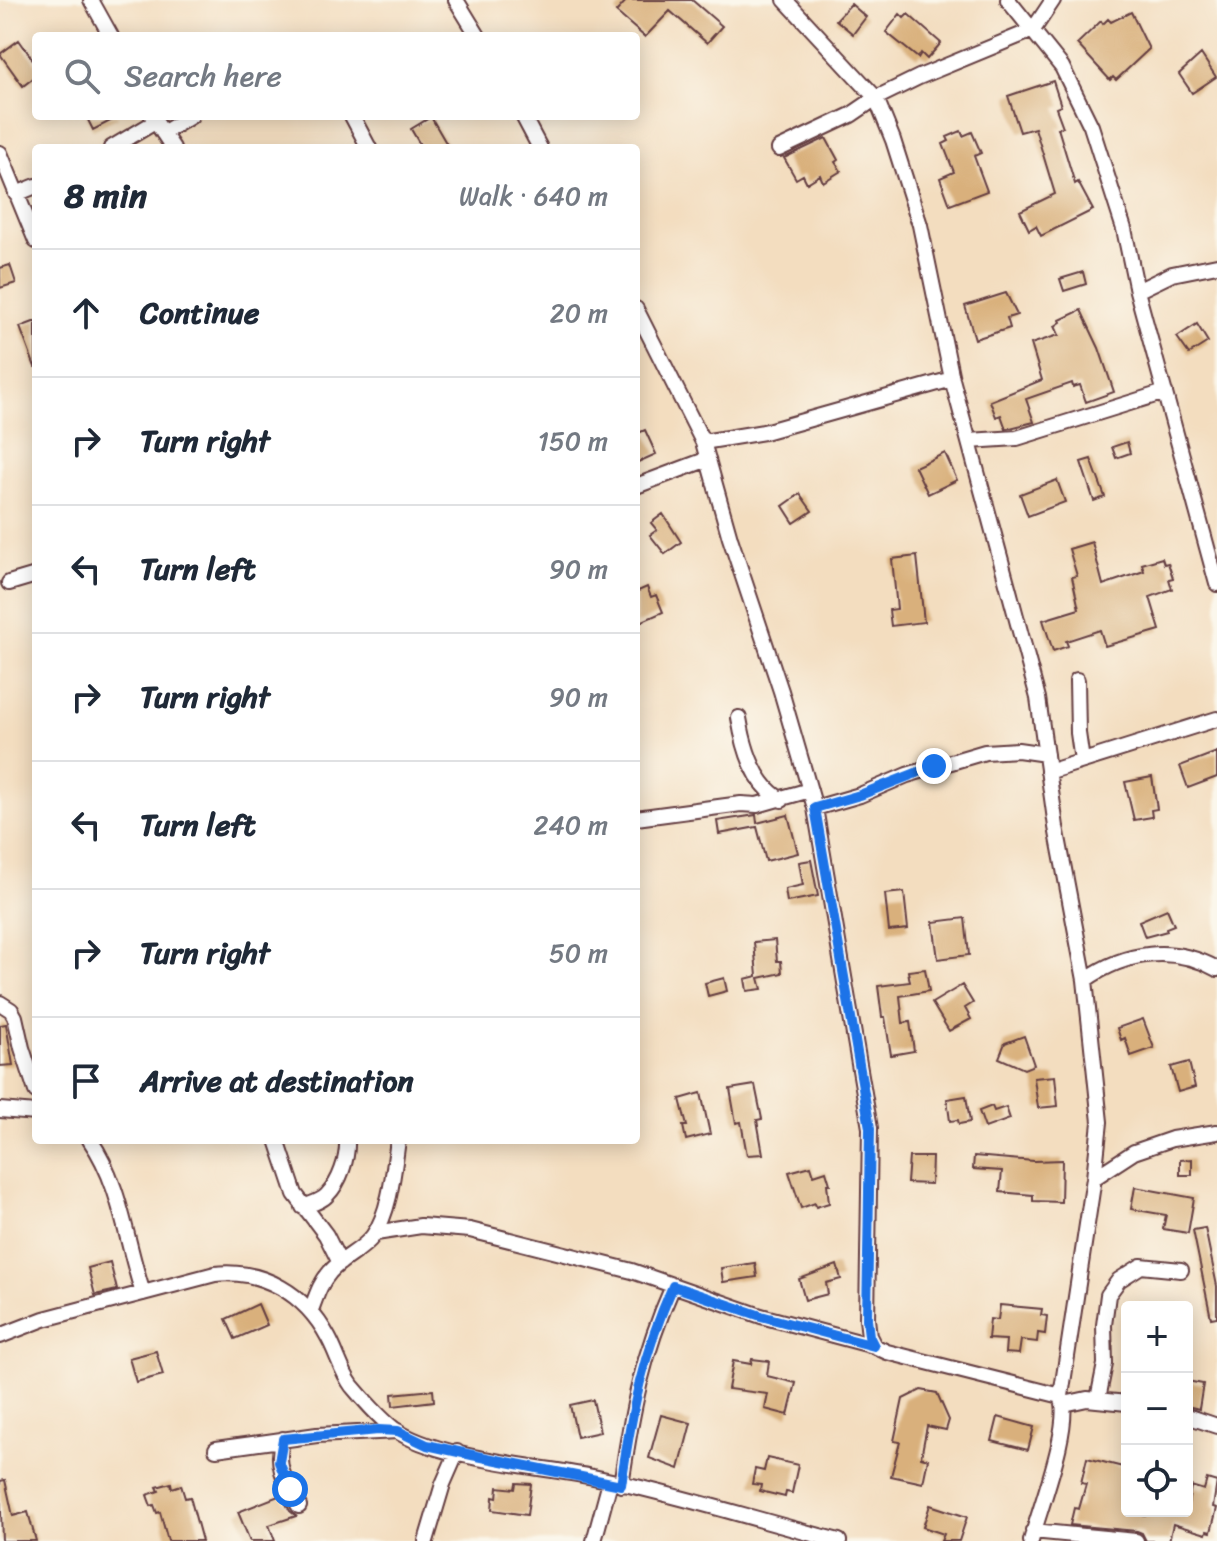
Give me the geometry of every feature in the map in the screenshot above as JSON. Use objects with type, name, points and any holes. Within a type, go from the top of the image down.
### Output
[{"type":"street","points":[[91,0],[109,32]]},
{"type":"street","points":[[456,0],[476,32]]},
{"type":"street","points":[[785,0],[876,98],[920,225],[952,379],[1038,698],[1085,980],[1100,1122],[1063,1400],[1062,1430],[1032,1536],[1136,1541]]},
{"type":"street","points":[[1008,0],[1062,67],[1091,126],[1124,229],[1137,291],[1217,584]]},
{"type":"street","points":[[779,149],[958,59],[1033,30],[1053,0]]},
{"type":"street","points":[[354,120],[367,144]]},
{"type":"street","points":[[525,120],[538,144]]},
{"type":"street","points":[[119,144],[157,124],[170,144]]},
{"type":"street","points":[[0,153],[32,232]]},
{"type":"street","points":[[16,194],[32,188]]},
{"type":"street","points":[[1137,291],[1172,274],[1217,265]]},
{"type":"street","points":[[640,317],[703,442],[815,808],[870,1128],[867,1319],[874,1346]]},
{"type":"street","points":[[703,442],[764,432],[952,379]]},
{"type":"street","points":[[969,441],[1017,438],[1165,392]]},
{"type":"street","points":[[640,484],[708,459]]},
{"type":"street","points":[[9,583],[32,576]]},
{"type":"street","points":[[1077,680],[1082,761]]},
{"type":"street","points":[[739,718],[747,752],[759,776],[768,792],[782,800]]},
{"type":"street","points":[[1048,772],[1217,719]]},
{"type":"street","points":[[815,808],[860,795],[907,775],[985,752],[1018,750],[1046,754]]},
{"type":"street","points":[[640,817],[680,810],[757,805],[810,790]]},
{"type":"street","points":[[1085,980],[1117,961],[1173,953],[1189,956],[1217,969]]},
{"type":"street","points":[[0,1003],[15,1017],[32,1079]]},
{"type":"street","points":[[0,1110],[32,1113]]},
{"type":"street","points":[[1094,1178],[1134,1152],[1172,1139],[1217,1132]]},
{"type":"street","points":[[92,1144],[111,1177],[130,1256],[143,1293]]},
{"type":"street","points":[[278,1144],[287,1174],[303,1207],[326,1235],[340,1263]]},
{"type":"street","points":[[303,1207],[326,1198],[345,1160],[347,1144]]},
{"type":"street","points":[[311,1310],[318,1289],[330,1272],[367,1244],[376,1233],[393,1175],[397,1144]]},
{"type":"street","points":[[376,1233],[421,1226],[470,1230],[632,1271],[761,1316],[1063,1400],[1121,1402]]},
{"type":"street","points":[[1098,1399],[1105,1364],[1104,1325],[1108,1295],[1119,1280],[1141,1266],[1181,1270]]},
{"type":"street","points":[[0,1336],[44,1319],[215,1274],[236,1272],[281,1285],[311,1310],[329,1337],[351,1385],[398,1431],[427,1445],[616,1483],[839,1541]]},
{"type":"street","points":[[594,1541],[616,1483],[651,1340],[673,1286]]},
{"type":"street","points":[[1193,1418],[1217,1426]]},
{"type":"street","points":[[216,1449],[283,1439],[398,1431]]},
{"type":"street","points":[[283,1439],[279,1462],[283,1477],[299,1506]]},
{"type":"street","points":[[426,1541],[443,1484],[457,1452]]},
{"type":"building","points":[[627,0],[692,0],[722,26],[707,43],[670,11],[645,37],[616,12]]},
{"type":"building","points":[[851,4],[866,17],[853,34],[836,20]]},
{"type":"building","points":[[1131,12],[1149,49],[1116,80],[1113,77],[1110,80],[1077,44],[1101,21],[1103,24],[1108,19],[1111,22]]},
{"type":"building","points":[[900,14],[904,18],[908,14],[941,43],[927,59],[921,53],[918,58],[886,32]]},
{"type":"building","points":[[19,40],[32,58],[32,79],[23,86],[0,54]]},
{"type":"building","points":[[1201,54],[1216,77],[1192,93],[1179,74]]},
{"type":"building","points":[[1053,81],[1061,106],[1056,108],[1063,127],[1058,128],[1075,184],[1078,182],[1093,210],[1041,236],[1036,226],[1029,230],[1020,211],[1055,194],[1035,128],[1020,132],[1008,96]]},
{"type":"building","points":[[88,120],[112,120],[93,130]]},
{"type":"building","points":[[426,120],[433,120],[447,144],[420,144],[411,129]]},
{"type":"building","points":[[961,131],[963,136],[972,132],[981,153],[974,156],[987,191],[950,205],[940,178],[954,172],[943,144],[949,141],[947,137]]},
{"type":"building","points":[[826,138],[841,171],[823,182],[820,175],[807,183],[803,175],[796,179],[784,158]]},
{"type":"building","points":[[10,265],[16,283],[0,288],[0,268]]},
{"type":"building","points":[[1083,272],[1086,284],[1064,291],[1060,279]]},
{"type":"building","points":[[1006,293],[1017,315],[1007,318],[1010,328],[975,339],[965,306]]},
{"type":"building","points":[[1081,310],[1099,348],[1114,392],[1086,402],[1080,385],[1073,387],[1072,383],[1026,399],[1034,422],[1006,429],[1001,415],[996,417],[990,401],[1042,380],[1031,344],[1059,335],[1055,326],[1060,320]]},
{"type":"building","points":[[32,322],[32,359],[20,327]]},
{"type":"building","points":[[1197,324],[1208,342],[1189,354],[1177,337]]},
{"type":"building","points":[[645,430],[656,454],[640,461],[640,432]]},
{"type":"building","points":[[1127,442],[1130,453],[1116,458],[1112,447]]},
{"type":"building","points":[[945,453],[957,480],[928,494],[915,467]]},
{"type":"building","points":[[1091,459],[1105,497],[1094,501],[1081,462]]},
{"type":"building","points":[[1057,480],[1065,502],[1028,516],[1020,494]]},
{"type":"building","points":[[800,494],[812,511],[794,523],[783,506]]},
{"type":"building","points":[[663,514],[681,542],[665,554],[650,535],[657,530],[651,523]]},
{"type":"building","points":[[1092,542],[1103,585],[1144,571],[1142,564],[1162,558],[1164,564],[1168,563],[1173,578],[1169,579],[1172,589],[1150,597],[1160,630],[1105,646],[1100,630],[1066,641],[1068,646],[1053,651],[1043,620],[1079,609],[1072,577],[1077,576],[1069,549]]},
{"type":"building","points":[[917,556],[924,622],[891,626],[889,610],[897,609],[892,559]]},
{"type":"building","points":[[647,587],[651,597],[656,595],[663,612],[640,622],[640,590]]},
{"type":"building","points":[[1217,752],[1217,777],[1188,788],[1180,766]]},
{"type":"building","points":[[1152,777],[1157,809],[1151,810],[1152,817],[1134,820],[1125,782]]},
{"type":"building","points":[[756,815],[757,823],[788,815],[798,853],[766,861],[757,827],[719,834],[717,821]]},
{"type":"building","points":[[811,860],[818,896],[787,902],[785,889],[803,885],[799,862]]},
{"type":"building","points":[[904,892],[908,929],[889,931],[885,894]]},
{"type":"building","points":[[1167,909],[1174,925],[1166,928],[1167,931],[1145,937],[1139,921]]},
{"type":"building","points":[[965,918],[969,955],[938,959],[933,922]]},
{"type":"building","points":[[775,940],[777,961],[781,961],[782,973],[759,978],[762,989],[747,991],[745,979],[757,976],[754,942]]},
{"type":"building","points":[[925,969],[929,991],[900,996],[903,1023],[910,1022],[914,1051],[891,1055],[878,986],[910,982],[908,971]]},
{"type":"building","points":[[724,978],[727,991],[708,996],[705,983]]},
{"type":"building","points":[[962,985],[973,1003],[965,1008],[971,1019],[949,1031],[932,1003]]},
{"type":"building","points":[[1143,1019],[1154,1048],[1131,1056],[1125,1038],[1121,1040],[1117,1028]]},
{"type":"building","points":[[6,1024],[13,1065],[0,1066],[0,1025]]},
{"type":"building","points":[[1024,1036],[1034,1065],[1024,1069],[999,1058],[1005,1043]]},
{"type":"building","points":[[1189,1062],[1195,1087],[1178,1092],[1171,1067]]},
{"type":"building","points":[[1055,1076],[1058,1106],[1038,1108],[1034,1078]]},
{"type":"building","points":[[755,1085],[762,1119],[757,1120],[763,1154],[747,1155],[741,1122],[736,1123],[730,1089]]},
{"type":"building","points":[[701,1093],[710,1134],[686,1140],[683,1126],[687,1126],[680,1099]]},
{"type":"building","points":[[966,1096],[970,1122],[959,1124],[958,1120],[950,1121],[947,1099]]},
{"type":"building","points":[[992,1106],[994,1111],[1006,1107],[1010,1119],[985,1128],[979,1111]]},
{"type":"building","points":[[974,1156],[1062,1160],[1061,1202],[1033,1201],[1033,1195],[1000,1192],[1002,1171],[973,1169]]},
{"type":"building","points":[[909,1157],[932,1157],[931,1184],[907,1183]]},
{"type":"building","points":[[1192,1159],[1192,1175],[1180,1175],[1180,1160]]},
{"type":"building","points":[[811,1166],[814,1175],[826,1171],[830,1184],[827,1184],[829,1203],[816,1207],[815,1203],[801,1208],[789,1172]]},
{"type":"building","points":[[1135,1187],[1194,1198],[1188,1233],[1163,1229],[1166,1215],[1131,1209]]},
{"type":"building","points":[[1205,1228],[1217,1286],[1217,1317],[1211,1318],[1193,1230]]},
{"type":"building","points":[[110,1262],[117,1290],[95,1295],[88,1268]]},
{"type":"building","points":[[755,1263],[757,1277],[723,1282],[721,1268]]},
{"type":"building","points":[[837,1265],[841,1279],[826,1283],[828,1294],[805,1300],[799,1279]]},
{"type":"building","points":[[258,1304],[267,1325],[235,1339],[226,1319]]},
{"type":"building","points":[[1000,1305],[1042,1309],[1041,1315],[1047,1316],[1045,1334],[1038,1333],[1037,1342],[1021,1340],[1019,1354],[1005,1353],[1006,1340],[988,1339],[990,1319],[998,1320]]},
{"type":"building","points":[[156,1351],[163,1375],[136,1382],[129,1358]]},
{"type":"building","points":[[752,1359],[769,1361],[767,1376],[796,1383],[788,1415],[765,1409],[768,1394],[728,1389],[733,1361],[751,1364]]},
{"type":"building","points":[[1193,1382],[1203,1384],[1199,1409],[1193,1408]]},
{"type":"building","points":[[433,1390],[434,1401],[393,1406],[392,1394]]},
{"type":"building","points":[[921,1390],[937,1393],[949,1420],[946,1430],[927,1426],[921,1457],[928,1459],[923,1483],[891,1476],[900,1442],[894,1441],[903,1399]]},
{"type":"building","points":[[593,1400],[600,1432],[577,1437],[570,1405]]},
{"type":"building","points":[[661,1415],[691,1423],[679,1469],[649,1458]]},
{"type":"building","points":[[998,1417],[1034,1427],[1028,1450],[992,1441]]},
{"type":"building","points":[[767,1458],[798,1465],[792,1493],[786,1492],[785,1497],[760,1491],[761,1485],[752,1484],[755,1469],[764,1471]]},
{"type":"building","points":[[1087,1458],[1121,1466],[1121,1517],[1193,1517],[1193,1487],[1204,1490],[1207,1479],[1217,1482],[1213,1507],[1217,1508],[1211,1532],[1207,1531],[1206,1534],[1173,1524],[1169,1541],[1146,1541],[1137,1531],[1070,1525],[1074,1508],[1079,1509],[1086,1484],[1081,1483]]},
{"type":"building","points":[[5,1480],[13,1516],[28,1512],[36,1541],[2,1541],[0,1481]]},
{"type":"building","points":[[171,1483],[172,1488],[181,1485],[185,1498],[190,1497],[202,1541],[168,1541],[160,1512],[157,1513],[154,1505],[151,1506],[147,1495],[159,1491],[157,1487]]},
{"type":"building","points":[[516,1483],[531,1484],[527,1515],[492,1510],[498,1487],[515,1489]]},
{"type":"building","points":[[281,1495],[296,1516],[269,1525],[275,1541],[250,1541],[238,1512]]},
{"type":"building","points":[[930,1505],[967,1517],[959,1541],[941,1541],[944,1534],[923,1527]]},
{"type":"route","points":[[290,1489],[279,1462],[283,1439],[378,1430],[398,1431],[427,1445],[621,1485],[639,1379],[673,1286],[761,1316],[874,1346],[867,1319],[870,1128],[815,808],[860,795],[934,766]]}]
